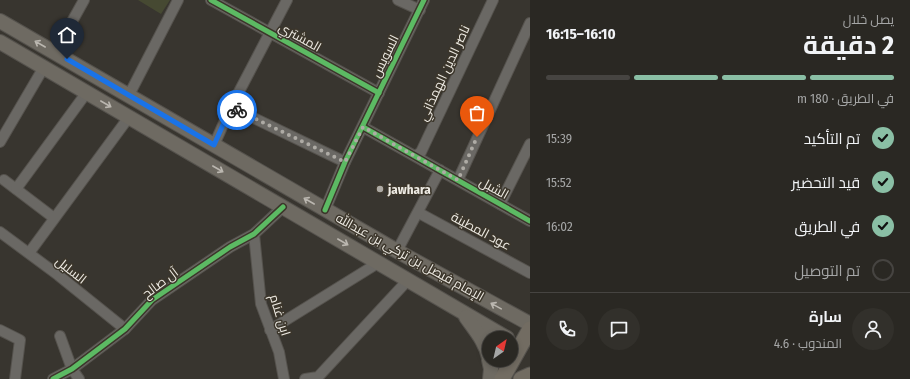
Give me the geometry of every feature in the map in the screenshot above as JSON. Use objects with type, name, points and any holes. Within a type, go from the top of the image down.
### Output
[{"type":"main road","name":"الإمام فيصل بن تركي بن عبدالله","points":[[0,21],[325,210],[530,324]]},
{"type":"main road","name":"الإمام فيصل بن تركي بن عبدالله","points":[[0,42],[495,331]]},
{"type":"main road","points":[[464,313],[482,340]]},
{"type":"main road","points":[[502,379],[523,346],[530,329]]},
{"type":"main road","points":[[490,379],[491,367]]},
{"type":"main road","points":[[521,379],[530,375]]},
{"type":"street","points":[[55,52],[84,0]]},
{"type":"street","points":[[128,95],[178,0]]},
{"type":"street","name":"المشتري","points":[[211,0],[379,92]]},
{"type":"street","points":[[214,145],[231,107],[287,0]]},
{"type":"street","points":[[398,0],[420,10]]},
{"type":"street","name":"السويس","points":[[325,210],[345,162],[424,0]]},
{"type":"street","name":"ناصر الدين الهمذاني","points":[[416,156],[421,152],[493,0]]},
{"type":"street","points":[[458,180],[530,23]]},
{"type":"street","points":[[0,142],[44,67]]},
{"type":"street","points":[[16,189],[87,92]]},
{"type":"street","points":[[231,107],[345,162]]},
{"type":"street","points":[[29,253],[129,117]]},
{"type":"street","name":"الشبل","points":[[363,127],[530,221]]},
{"type":"street","points":[[500,204],[530,144]]},
{"type":"street","points":[[397,251],[419,213],[440,170]]},
{"type":"street","points":[[4,180],[54,218]]},
{"type":"street","name":"آل صالح","points":[[53,379],[72,369],[125,330],[152,300],[230,247],[254,234],[283,207]]},
{"type":"street","name":"عود المطينة","points":[[419,213],[530,273]]},
{"type":"street","name":"السليل","points":[[0,232],[29,253],[125,330]]},
{"type":"street","name":"ابن غنام","points":[[254,234],[261,304],[279,352],[284,379]]},
{"type":"street","points":[[270,330],[378,263]]},
{"type":"street","points":[[305,379],[318,377],[408,280]]},
{"type":"street","points":[[0,330],[20,340],[15,379]]},
{"type":"street","points":[[60,336],[72,369],[79,379]]},
{"type":"green space","points":[[138,0],[170,0],[161,14]]},
{"type":"cycle path","points":[[211,0],[379,93]]},
{"type":"cycle path","points":[[325,210],[345,162],[424,0]]},
{"type":"cycle path","points":[[363,127],[530,221]]},
{"type":"cycle path","points":[[53,379],[72,369],[125,329],[152,300],[230,247],[254,234],[283,207]]},
{"type":"way so far","points":[[237,110],[345,162],[363,127],[458,180],[477,137]]},
{"type":"place","name":"jawhara","points":[[380,189]]},
{"type":"route","points":[[67,59],[214,145],[231,107],[237,110]]}]
